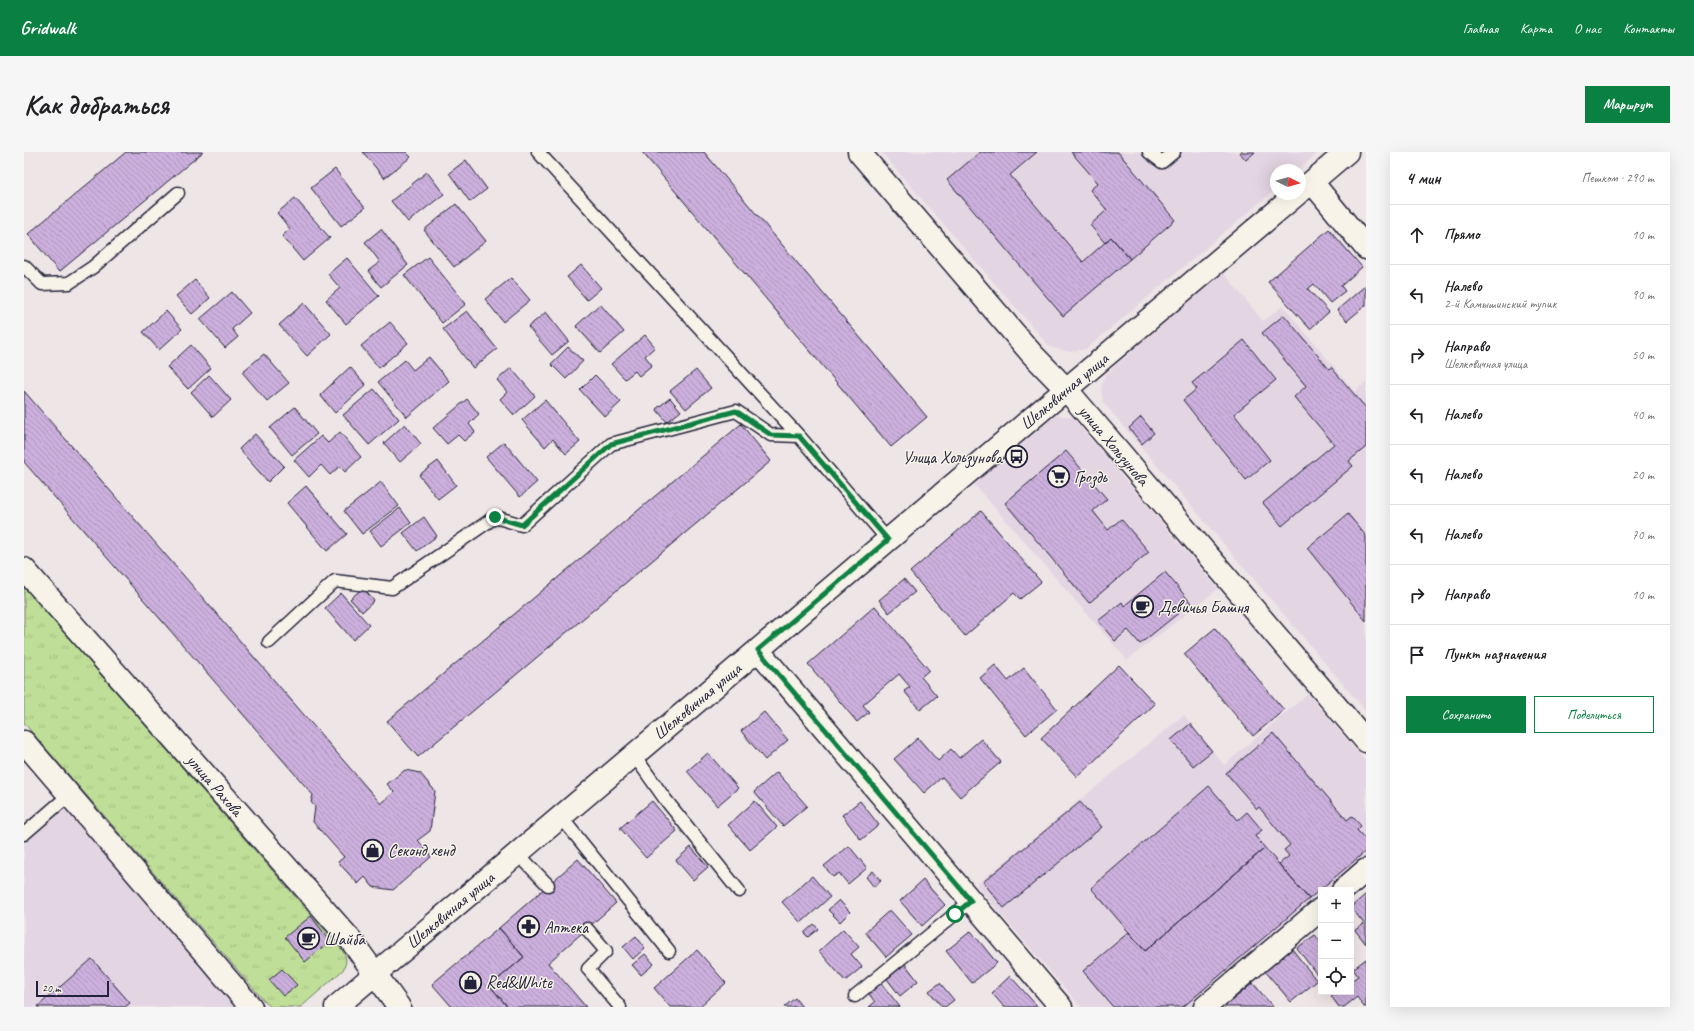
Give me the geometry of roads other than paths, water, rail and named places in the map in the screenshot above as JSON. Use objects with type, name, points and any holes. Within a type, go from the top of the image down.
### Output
[{"type":"street","name":"улица Хользунова","points":[[859,152],[1032,354],[1066,389],[1366,741]]},
{"type":"street","name":"Шелковичная улица","points":[[1306,186],[1347,152]]},
{"type":"street","points":[[1306,192],[1366,248]]},
{"type":"street","name":"Шелковичная улица","points":[[336,1007],[1290,200]]},
{"type":"street","name":"улица Рахова","points":[[24,569],[350,939],[399,1007]]},
{"type":"street","points":[[758,650],[1061,1007]]},
{"type":"street","points":[[24,742],[251,1007]]},
{"type":"street","points":[[1346,887],[1366,870]]},
{"type":"street","points":[[1206,1007],[1318,912]]},
{"type":"lane","points":[[538,152],[799,436],[888,540]]},
{"type":"lane","points":[[1149,152],[1162,162],[1174,152]]},
{"type":"lane","points":[[24,266],[42,284],[69,284],[93,267],[178,194]]},
{"type":"lane","points":[[269,642],[334,581],[392,588],[495,517],[522,525],[611,444],[736,411],[771,435],[799,436]]},
{"type":"lane","points":[[634,755],[665,799],[739,891]]},
{"type":"lane","points":[[24,834],[69,795]]},
{"type":"lane","points":[[560,817],[669,951]]},
{"type":"lane","points":[[518,854],[548,885]]},
{"type":"lane","points":[[855,996],[971,901]]},
{"type":"lane","points":[[587,929],[606,951],[588,969],[620,1007]]},
{"type":"place","name":"Улица Хользунова","points":[[1017,457]]},
{"type":"place","name":"Гроздь","points":[[1058,477]]},
{"type":"place","name":"Девичья Башня","points":[[1142,607]]},
{"type":"place","name":"Секонд хенд","points":[[372,850]]},
{"type":"place","name":"Аптека","points":[[529,927]]},
{"type":"place","name":"Шайба","points":[[308,939]]},
{"type":"place","name":"Red&White","points":[[470,982]]}]
